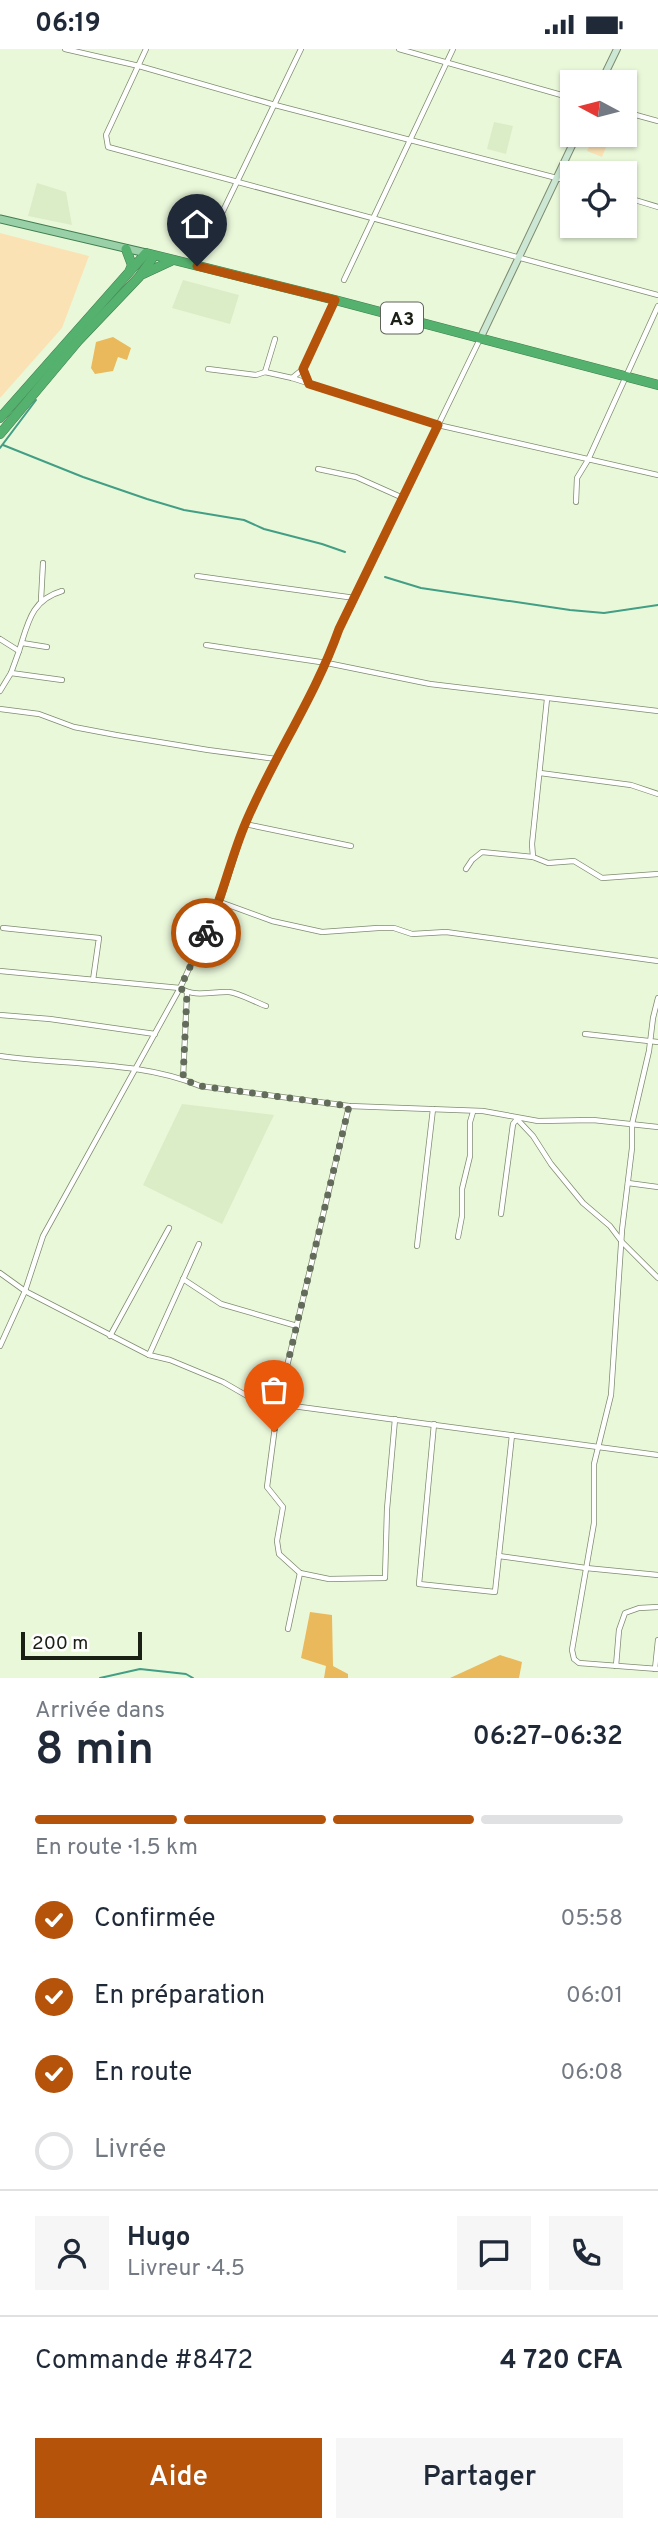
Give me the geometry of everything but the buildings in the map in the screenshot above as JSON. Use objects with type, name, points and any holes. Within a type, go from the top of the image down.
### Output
[{"type":"highway","points":[[126,249],[134,275]]},
{"type":"highway","name":"A3","points":[[150,255],[335,300],[658,385]]},
{"type":"highway","points":[[2,432],[150,255]]},
{"type":"highway","points":[[1,417],[134,275],[173,260]]},
{"type":"main road","name":"A3","points":[[0,219],[150,255]]},
{"type":"street","points":[[65,49],[139,66],[275,105],[560,179]]},
{"type":"street","points":[[146,49],[106,135],[108,147],[658,295]]},
{"type":"street","points":[[197,266],[301,49]]},
{"type":"street","points":[[398,49],[560,95]]},
{"type":"street","points":[[344,279],[453,49]]},
{"type":"street","points":[[607,70],[617,49]]},
{"type":"street","points":[[637,115],[658,121]]},
{"type":"street","points":[[0,1346],[25,1291],[43,1236],[180,988],[220,902],[245,824],[327,663],[339,629],[571,147]]},
{"type":"street","points":[[637,201],[658,207]]},
{"type":"street","points":[[292,378],[303,369],[335,300]]},
{"type":"street","points":[[576,502],[577,478],[588,460],[658,306]]},
{"type":"street","points":[[265,372],[275,339]]},
{"type":"street","points":[[208,369],[256,375],[265,372],[292,378],[438,425],[658,475]]},
{"type":"street","points":[[303,369],[309,384]]},
{"type":"street","points":[[318,469],[356,477],[403,498]]},
{"type":"street","points":[[0,691],[12,673],[33,612],[40,601],[43,563]]},
{"type":"street","points":[[197,576],[355,598]]},
{"type":"street","points":[[40,601],[62,591]]},
{"type":"street","points":[[0,639],[19,651]]},
{"type":"street","points":[[22,643],[47,647]]},
{"type":"street","points":[[206,645],[327,663],[430,684],[658,711]]},
{"type":"street","points":[[12,673],[62,680]]},
{"type":"street","points":[[533,857],[532,844],[547,699]]},
{"type":"street","points":[[0,709],[39,715],[74,727],[116,735],[276,759]]},
{"type":"street","points":[[540,773],[632,785],[658,794]]},
{"type":"street","points":[[245,824],[351,846]]},
{"type":"street","points":[[466,869],[482,852],[533,857],[548,863],[574,861],[602,878],[658,874]]},
{"type":"street","points":[[220,902],[272,921],[322,932],[386,928],[412,935],[446,932],[658,961]]},
{"type":"street","points":[[3,928],[99,938],[93,979]]},
{"type":"street","points":[[0,971],[180,988],[187,993],[232,992],[266,1006]]},
{"type":"street","points":[[183,1079],[187,993]]},
{"type":"street","points":[[658,998],[632,1124],[611,1395],[597,1446],[593,1482],[594,1524],[572,1650],[574,1659],[579,1663],[657,1669],[658,1640]]},
{"type":"street","points":[[0,1015],[50,1019],[155,1034]]},
{"type":"street","points":[[585,1034],[658,1042]]},
{"type":"street","points":[[0,1056],[135,1070],[183,1079],[200,1086],[349,1106],[433,1109],[505,1114],[517,1119],[538,1121],[593,1120],[658,1127]]},
{"type":"street","points":[[349,1106],[278,1404],[267,1487],[283,1507],[277,1541],[279,1554],[300,1573],[329,1579],[385,1578],[387,1509],[395,1419]]},
{"type":"street","points":[[417,1247],[433,1109]]},
{"type":"street","points":[[458,1237],[462,1216],[462,1189],[470,1156],[470,1122],[473,1112]]},
{"type":"street","points":[[501,1214],[513,1124],[517,1119]]},
{"type":"street","points":[[517,1119],[583,1203],[610,1226],[658,1278]]},
{"type":"street","points":[[628,1183],[658,1187]]},
{"type":"street","points":[[110,1336],[169,1228]]},
{"type":"street","points":[[149,1355],[199,1244]]},
{"type":"street","points":[[0,1273],[25,1291],[110,1336],[149,1355],[170,1360],[223,1382],[249,1397],[278,1404],[658,1454]]},
{"type":"street","points":[[183,1279],[221,1304],[296,1326]]},
{"type":"street","points":[[434,1425],[419,1584],[495,1592],[512,1435]]},
{"type":"street","points":[[499,1556],[658,1575]]},
{"type":"street","points":[[288,1629],[300,1573]]},
{"type":"street","points":[[616,1666],[619,1630],[625,1613],[639,1608],[658,1607]]},
{"type":"shaded area","points":[[494,122],[513,126],[506,154],[487,149]]},
{"type":"shaded area","points":[[589,147],[606,147],[602,157],[587,151]]},
{"type":"shaded area","points":[[37,183],[66,192],[72,225],[28,216]]},
{"type":"shaded area","points":[[0,233],[89,256],[62,328],[0,398]]},
{"type":"shaded area","points":[[183,280],[239,295],[230,324],[172,308]]},
{"type":"shaded area","points":[[113,337],[131,348],[127,360],[118,357],[113,371],[95,374],[91,368],[96,342]]},
{"type":"shaded area","points":[[182,1104],[274,1115],[222,1224],[143,1185]]},
{"type":"shaded area","points":[[310,1612],[332,1615],[333,1666],[348,1674],[348,1678],[324,1678],[326,1666],[301,1658]]},
{"type":"shaded area","points":[[500,1655],[522,1662],[519,1678],[450,1678]]},
{"type":"waterway","points":[[0,448],[36,400]]},
{"type":"waterway","points":[[3,445],[147,499],[184,510],[244,520],[264,529],[345,552]]},
{"type":"waterway","points":[[385,577],[421,588],[570,610],[604,613],[658,605]]},
{"type":"waterway","points":[[100,1678],[140,1669],[186,1674],[193,1678]]},
{"type":"way so far","points":[[206,933],[180,988],[187,993],[183,1079],[200,1086],[349,1106],[278,1404],[274,1432]]},
{"type":"route","points":[[197,266],[335,300],[303,369],[309,384],[438,425],[339,629],[327,663],[245,824],[220,902],[206,933]]}]
